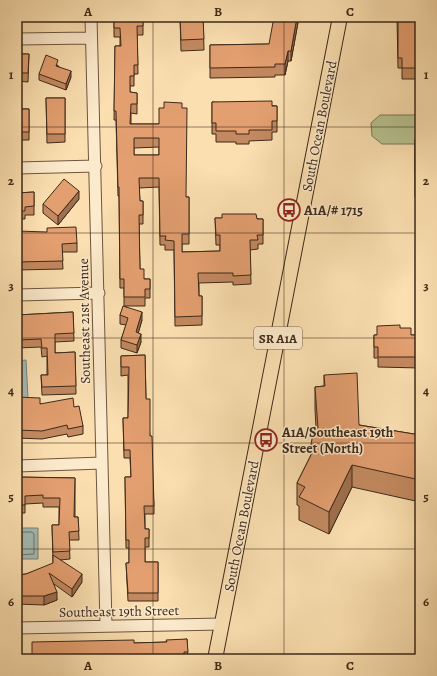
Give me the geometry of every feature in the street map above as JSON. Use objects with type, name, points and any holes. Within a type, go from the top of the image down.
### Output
[{"type":"main road","name":"South Ocean Boulevard","points":[[215,659],[340,17]]},
{"type":"street","name":"Southeast 21st Avenue","points":[[91,17],[96,166],[106,625]]},
{"type":"street","points":[[17,39],[92,38]]},
{"type":"street","points":[[17,168],[96,166]]},
{"type":"street","points":[[17,295],[99,294]]},
{"type":"street","points":[[17,466],[102,463]]},
{"type":"street","name":"Southeast 19th Street","points":[[17,628],[106,625],[222,624]]},
{"type":"green space","points":[[380,115],[420,115],[420,144],[382,144],[372,136],[371,123]]},
{"type":"water","points":[[26,360],[28,398],[17,399],[17,361]]},
{"type":"water","points":[[17,528],[38,528],[38,559],[17,559]]},
{"type":"building","points":[[114,17],[143,17],[143,26],[137,26],[138,65],[134,65],[134,76],[130,76],[130,92],[137,93],[137,104],[131,104],[130,124],[159,124],[159,108],[164,108],[164,102],[182,103],[182,108],[187,108],[186,197],[189,197],[189,234],[182,234],[182,252],[220,251],[220,235],[216,235],[215,218],[222,218],[222,214],[256,214],[257,219],[263,219],[263,235],[257,235],[258,240],[250,240],[251,275],[233,276],[233,273],[198,273],[199,296],[202,296],[202,316],[175,317],[174,241],[165,240],[166,236],[160,236],[159,178],[139,178],[140,201],[143,201],[143,215],[139,215],[140,269],[144,269],[144,279],[150,279],[150,289],[145,289],[145,297],[124,297],[124,279],[120,279],[119,187],[116,111],[114,111],[115,46],[121,46],[120,28],[114,28]],"holes":[[[134,138],[159,138],[159,155],[134,155]]]},
{"type":"building","points":[[180,17],[203,17],[204,39],[181,40]]},
{"type":"building","points":[[274,17],[297,17],[291,51],[288,51],[285,64],[275,64],[275,67],[210,68],[210,45],[269,44]]},
{"type":"building","points":[[398,17],[420,17],[420,68],[402,68],[402,58],[398,58]]},
{"type":"building","points":[[17,54],[29,54],[28,73],[17,73]]},
{"type":"building","points":[[46,55],[58,60],[56,66],[71,71],[66,84],[39,74]]},
{"type":"building","points":[[46,98],[65,98],[65,134],[47,134]]},
{"type":"building","points":[[272,101],[272,106],[277,106],[277,121],[272,121],[272,130],[249,130],[249,134],[236,134],[236,131],[216,131],[216,123],[212,123],[212,102]]},
{"type":"building","points":[[17,109],[29,109],[29,132],[17,132]]},
{"type":"building","points":[[420,134],[420,178],[415,173],[415,139]]},
{"type":"building","points":[[64,179],[79,191],[58,216],[43,204]]},
{"type":"building","points":[[34,192],[34,206],[25,207],[25,211],[17,211],[17,193]]},
{"type":"building","points":[[76,227],[77,243],[62,244],[63,261],[17,262],[17,231],[47,232],[47,228]]},
{"type":"building","points":[[123,306],[142,312],[136,332],[141,334],[137,345],[121,340],[128,318],[120,315]]},
{"type":"building","points":[[73,312],[74,333],[55,334],[55,353],[75,352],[76,386],[42,387],[41,375],[48,375],[47,348],[42,348],[41,339],[17,340],[17,315]]},
{"type":"building","points":[[400,325],[400,328],[411,328],[411,335],[420,335],[420,357],[378,357],[378,347],[374,347],[374,335],[377,335],[377,326]]},
{"type":"building","points":[[145,355],[146,399],[150,399],[150,436],[152,436],[154,506],[144,506],[145,529],[149,529],[149,538],[145,538],[145,562],[158,562],[158,593],[128,593],[126,563],[129,563],[129,540],[126,540],[125,477],[131,477],[130,450],[124,450],[123,418],[128,418],[129,367],[121,367],[121,356]]},
{"type":"building","points":[[357,373],[359,425],[420,435],[420,480],[352,465],[329,512],[299,497],[305,487],[297,483],[315,447],[311,445],[314,427],[318,428],[315,387],[325,386],[324,375]]},
{"type":"building","points":[[17,397],[40,398],[40,404],[73,398],[74,407],[79,406],[83,426],[68,429],[67,425],[42,431],[17,430]]},
{"type":"building","points":[[17,477],[75,478],[74,517],[78,517],[79,531],[69,532],[70,551],[53,552],[52,525],[59,525],[60,498],[43,498],[43,495],[25,496],[25,505],[17,505]]},
{"type":"building","points":[[53,555],[82,574],[72,589],[49,573],[57,592],[44,596],[17,596],[17,575],[26,574],[53,563]]},
{"type":"building","points":[[187,639],[188,652],[184,652],[184,659],[32,659],[32,642],[134,640],[134,643],[167,642],[166,640]]},
{"type":"place","name":"A1A/# 1715","points":[[289,210]]},
{"type":"place","name":"A1A/Southeast 19th Street (North)","points":[[266,440]]}]
